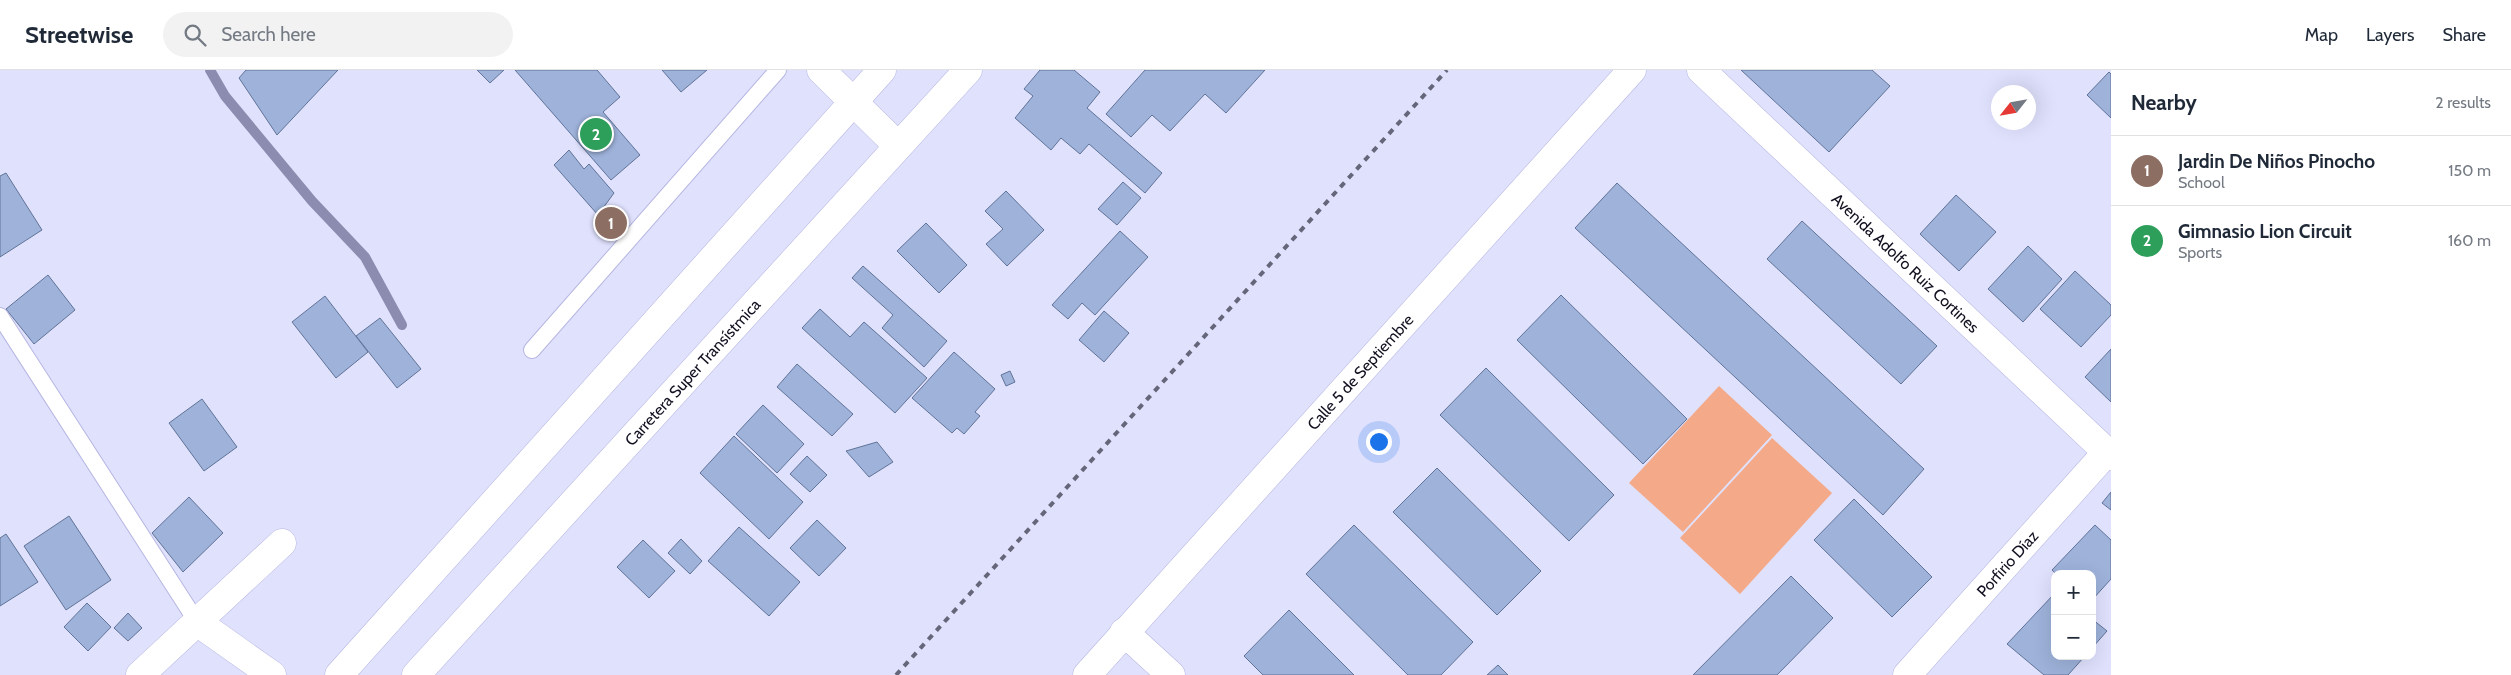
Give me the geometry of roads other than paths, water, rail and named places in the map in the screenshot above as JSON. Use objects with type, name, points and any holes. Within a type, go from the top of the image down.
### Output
[{"type":"street","points":[[821,70],[898,146]]},
{"type":"street","points":[[339,675],[882,70]]},
{"type":"street","name":"Carretera Super Transístmica","points":[[416,675],[968,70]]},
{"type":"street","name":"Calle 5 de Septiembre","points":[[1087,675],[1632,70]]},
{"type":"street","name":"Avenida Adolfo Ruiz Cortines","points":[[1702,70],[2109,454]]},
{"type":"street","name":"Porfirio Díaz","points":[[1907,675],[2109,454]]},
{"type":"street","points":[[140,675],[282,543]]},
{"type":"street","points":[[196,622],[272,675]]},
{"type":"street","points":[[1124,632],[1171,675]]},
{"type":"lane","points":[[532,350],[778,70]]},
{"type":"lane","points":[[0,316],[196,622]]},
{"type":"waterway","points":[[210,70],[225,96],[312,201],[365,257],[402,325]]},
{"type":"railway","points":[[896,675],[1447,70]]},
{"type":"place","name":"Gimnasio Lion Circuit","points":[[596,134]]},
{"type":"place","name":"Jardin De Niños Pinocho","points":[[611,223]]}]
